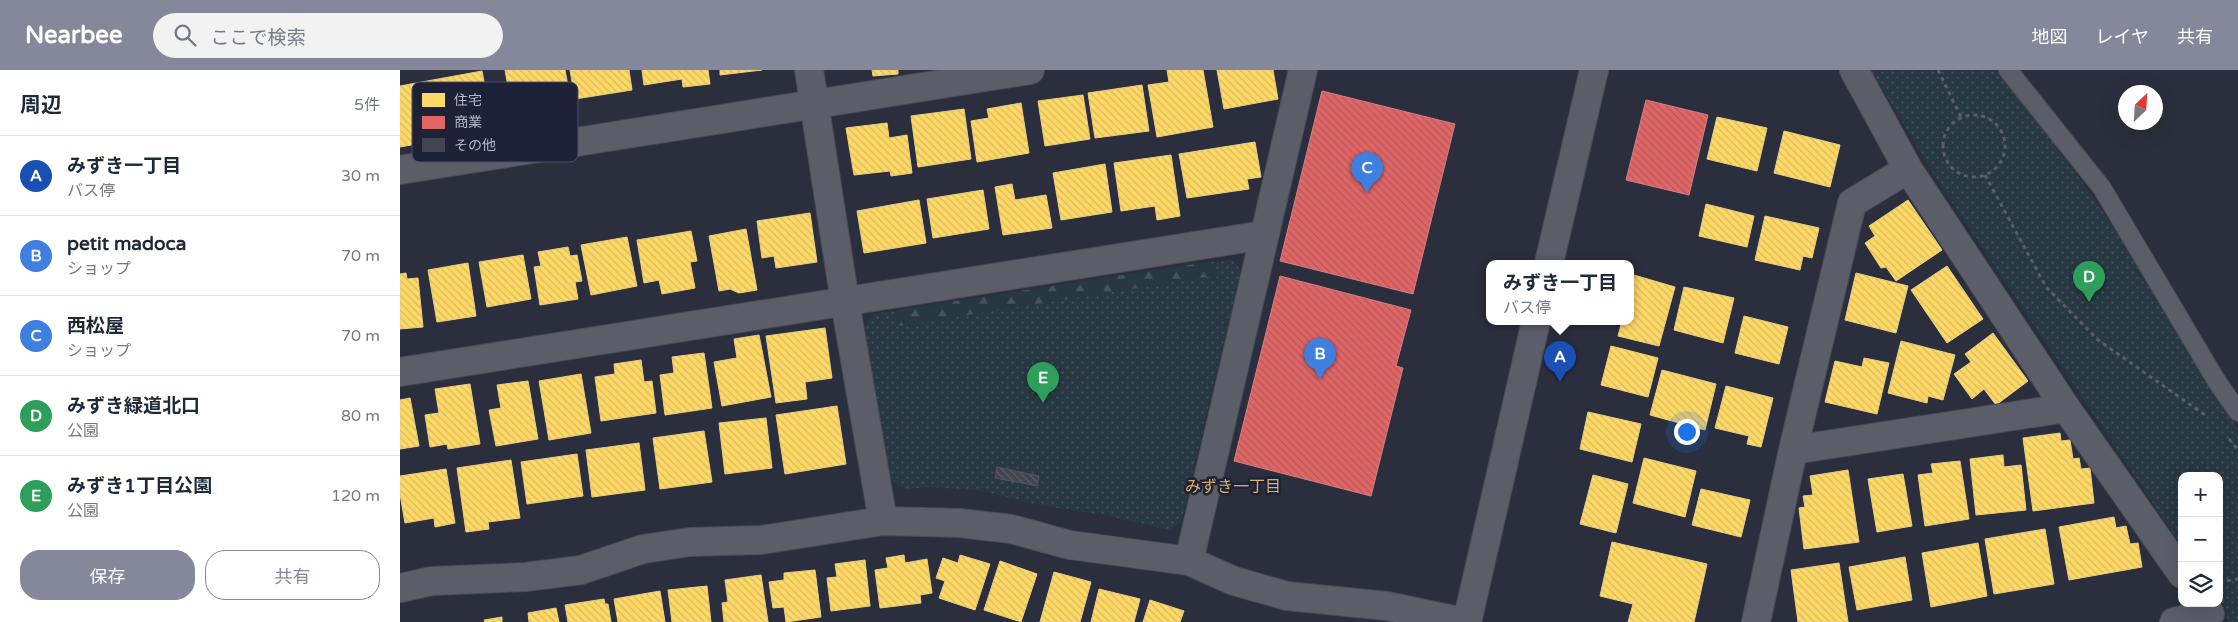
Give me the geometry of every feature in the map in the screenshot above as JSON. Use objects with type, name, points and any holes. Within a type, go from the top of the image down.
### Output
[{"type":"street","points":[[810,70],[845,302],[884,521]]},
{"type":"street","points":[[578,142],[1030,70]]},
{"type":"street","points":[[1189,561],[1303,70]]},
{"type":"street","points":[[1550,260],[1594,70]]},
{"type":"street","points":[[1854,70],[1908,169],[2066,408],[2178,568]]},
{"type":"street","points":[[400,170],[451,162]]},
{"type":"street","points":[[1756,622],[1793,450],[1852,203],[1908,169]]},
{"type":"street","points":[[400,372],[1264,236]]},
{"type":"street","points":[[400,588],[432,581],[526,577],[582,570],[643,549],[690,542],[761,540],[884,521],[960,524],[1011,529],[1070,545],[1189,561],[1234,581],[1287,596],[1387,606],[1465,622],[1535,325]]},
{"type":"street","points":[[1793,450],[2066,408]]},
{"type":"street","points":[[2174,622],[2208,613]]},
{"type":"lane","points":[[2008,70],[2102,188],[2216,380],[2238,412]]},
{"type":"path","points":[[1938,70],[1961,117]]},
{"type":"path","points":[[1981,114],[1990,118],[2004,134],[2005,154],[2001,163],[1985,175],[1974,177],[1963,175],[1954,170],[1947,161],[1943,151],[1946,131],[1952,122],[1961,117],[1981,114]]},
{"type":"path","points":[[1985,175],[2046,287],[2098,340],[2209,418]]},
{"type":"path","points":[[2222,432],[2238,450]]},
{"type":"path","points":[[2223,582],[2238,580]]},
{"type":"green space","points":[[1871,70],[2000,70],[2075,172],[2131,253],[2187,350],[2238,429],[2238,622],[2228,622],[2223,604],[2223,472],[2178,472],[2178,541],[1937,180]]},
{"type":"green space","points":[[1231,259],[1241,270],[1181,522],[1169,530],[1108,516],[1034,504],[982,491],[931,487],[903,489],[890,480],[864,327],[873,314]]},
{"type":"green space","points":[[1208,262],[1218,275],[900,326],[894,322],[896,310]]},
{"type":"building: 住宅","points":[[505,70],[565,70],[567,82],[507,82]]},
{"type":"building: 住宅","points":[[570,70],[629,70],[632,90],[578,99],[578,82],[572,82]]},
{"type":"building: 住宅","points":[[642,70],[708,70],[710,84],[683,87],[682,79],[644,85]]},
{"type":"building: 住宅","points":[[720,70],[762,70],[720,75]]},
{"type":"building: 住宅","points":[[872,70],[898,70],[898,74],[873,76]]},
{"type":"building: 住宅","points":[[1167,70],[1203,70],[1213,127],[1157,137],[1148,85],[1169,82]]},
{"type":"building: 住宅","points":[[1217,70],[1273,70],[1278,99],[1224,109]]},
{"type":"building: 住宅","points":[[482,71],[484,82],[422,82]]},
{"type":"building: 住宅","points":[[412,84],[412,145],[400,147],[400,86]]},
{"type":"building: 住宅","points":[[1142,85],[1149,131],[1095,138],[1088,93]]},
{"type":"building: 住宅","points":[[1083,95],[1090,139],[1045,146],[1038,101]]},
{"type":"building: 住宅","points":[[1021,103],[1029,153],[977,162],[971,121],[989,118],[987,109]]},
{"type":"building: 住宅","points":[[964,109],[971,159],[918,167],[911,116]]},
{"type":"building: 住宅","points":[[1717,117],[1767,128],[1757,171],[1707,159]]},
{"type":"building: 住宅","points":[[887,123],[889,138],[907,135],[912,173],[891,176],[890,171],[854,175],[846,128]]},
{"type":"building: 住宅","points":[[1784,131],[1840,145],[1830,187],[1774,173]]},
{"type":"building: 住宅","points":[[1255,142],[1261,177],[1247,179],[1249,189],[1187,198],[1179,154]]},
{"type":"building: 住宅","points":[[1171,155],[1180,216],[1157,220],[1155,206],[1121,211],[1114,163]]},
{"type":"building: 住宅","points":[[1105,164],[1112,212],[1061,220],[1053,173]]},
{"type":"building: 住宅","points":[[1012,184],[1015,200],[1046,195],[1052,228],[1003,235],[995,187]]},
{"type":"building: 住宅","points":[[983,190],[989,229],[933,238],[927,199]]},
{"type":"building: 住宅","points":[[919,200],[926,243],[864,253],[857,211]]},
{"type":"building: 住宅","points":[[1908,200],[1942,250],[1896,281],[1886,267],[1881,268],[1865,243],[1875,236],[1869,226]]},
{"type":"building: 住宅","points":[[1706,204],[1754,216],[1747,247],[1699,236]]},
{"type":"building: 住宅","points":[[810,213],[817,262],[776,268],[774,256],[762,258],[757,221]]},
{"type":"building: 住宅","points":[[1765,216],[1819,228],[1812,258],[1803,256],[1800,270],[1755,260]]},
{"type":"building: 住宅","points":[[746,229],[757,290],[739,293],[730,289],[719,291],[709,236]]},
{"type":"building: 住宅","points":[[691,231],[697,261],[690,262],[695,288],[662,294],[659,280],[644,283],[637,240]]},
{"type":"building: 住宅","points":[[627,237],[637,286],[591,295],[581,245]]},
{"type":"building: 住宅","points":[[568,247],[570,256],[577,255],[582,281],[575,282],[578,299],[540,305],[534,267],[541,266],[538,252]]},
{"type":"building: 住宅","points":[[523,255],[531,299],[487,307],[479,262]]},
{"type":"building: 住宅","points":[[468,263],[476,316],[437,322],[428,270]]},
{"type":"building: 住宅","points":[[1947,266],[1983,319],[1947,343],[1911,290]]},
{"type":"building: 住宅","points":[[406,273],[407,279],[418,278],[423,327],[400,329],[400,274]]},
{"type":"building: 住宅","points":[[1856,273],[1908,286],[1896,333],[1845,320]]},
{"type":"building: 住宅","points":[[1634,275],[1675,287],[1659,346],[1618,336],[1621,325],[1634,325]]},
{"type":"building: 住宅","points":[[1684,287],[1734,298],[1723,343],[1674,330]]},
{"type":"building: 住宅","points":[[1744,316],[1788,327],[1779,364],[1735,353]]},
{"type":"building: 住宅","points":[[825,328],[832,378],[805,382],[807,399],[776,403],[766,336]]},
{"type":"building: 住宅","points":[[1993,333],[2028,381],[1996,405],[1984,389],[1972,399],[1954,374],[1971,362],[1965,354]]},
{"type":"building: 住宅","points":[[759,335],[771,397],[722,406],[714,362],[737,358],[734,339]]},
{"type":"building: 住宅","points":[[1901,341],[1955,355],[1943,400],[1928,396],[1927,403],[1888,393]]},
{"type":"building: 住宅","points":[[1611,346],[1658,358],[1648,397],[1601,385]]},
{"type":"building: 住宅","points":[[704,353],[712,408],[665,415],[660,375],[674,373],[672,357]]},
{"type":"building: 住宅","points":[[1864,358],[1889,363],[1877,414],[1825,402],[1835,361],[1862,367]]},
{"type":"building: 住宅","points":[[641,360],[644,382],[652,381],[656,413],[601,421],[595,377],[615,374],[614,364]]},
{"type":"building: 住宅","points":[[1662,370],[1716,384],[1705,430],[1650,415]]},
{"type":"building: 住宅","points":[[581,374],[591,433],[549,440],[539,381]]},
{"type":"building: 住宅","points":[[528,381],[538,439],[496,446],[489,410],[501,408],[497,385]]},
{"type":"building: 住宅","points":[[470,384],[480,444],[448,449],[447,444],[430,447],[425,415],[439,413],[435,389]]},
{"type":"building: 住宅","points":[[1726,386],[1773,398],[1761,447],[1747,444],[1749,436],[1715,428]]},
{"type":"building: 住宅","points":[[410,398],[419,446],[400,449],[400,400]]},
{"type":"building: 住宅","points":[[837,406],[846,464],[785,474],[776,415]]},
{"type":"building: 住宅","points":[[1588,412],[1641,424],[1632,462],[1580,449]]},
{"type":"building: 住宅","points":[[766,418],[772,468],[725,474],[719,423]]},
{"type":"building: 住宅","points":[[704,431],[712,482],[660,489],[653,438]]},
{"type":"building: 住宅","points":[[2060,433],[2061,441],[2070,440],[2073,459],[2079,458],[2081,469],[2090,468],[2094,503],[2033,511],[2023,438]]},
{"type":"building: 住宅","points":[[639,443],[645,490],[592,497],[586,450]]},
{"type":"building: 住宅","points":[[577,454],[583,496],[527,504],[521,462]]},
{"type":"building: 住宅","points":[[2003,455],[2004,467],[2021,465],[2026,510],[1976,515],[1970,459]]},
{"type":"building: 住宅","points":[[1644,458],[1696,471],[1685,517],[1633,503]]},
{"type":"building: 住宅","points":[[511,460],[520,518],[488,522],[489,529],[466,532],[457,468]]},
{"type":"building: 住宅","points":[[1960,461],[1969,519],[1925,526],[1918,475],[1933,473],[1931,464]]},
{"type":"building: 住宅","points":[[446,469],[455,523],[435,527],[434,518],[405,523],[400,494],[400,476]]},
{"type":"building: 住宅","points":[[1848,470],[1859,542],[1804,549],[1799,508],[1805,507],[1803,496],[1813,495],[1810,476]]},
{"type":"building: 住宅","points":[[1903,474],[1912,526],[1877,532],[1868,479]]},
{"type":"building: 住宅","points":[[1593,475],[1628,484],[1616,533],[1580,524]]},
{"type":"building: 住宅","points":[[1701,489],[1750,500],[1741,537],[1692,525]]},
{"type":"building: 住宅","points":[[2114,517],[2116,528],[2126,526],[2130,544],[2138,543],[2142,567],[2069,580],[2059,527]]},
{"type":"building: 住宅","points":[[2045,529],[2054,584],[1994,594],[1985,539]]},
{"type":"building: 住宅","points":[[1612,542],[1707,564],[1694,622],[1628,622],[1633,604],[1600,596]]},
{"type":"building: 住宅","points":[[1978,543],[1987,596],[1931,607],[1922,553]]},
{"type":"building: 住宅","points":[[904,555],[905,563],[927,559],[932,593],[920,595],[921,603],[880,608],[875,570],[888,568],[886,558]]},
{"type":"building: 住宅","points":[[960,555],[990,564],[975,610],[939,598],[945,581],[936,578],[943,558],[958,563]]},
{"type":"building: 住宅","points":[[1905,557],[1912,600],[1857,610],[1849,567]]},
{"type":"building: 住宅","points":[[865,560],[870,606],[831,611],[827,578],[837,577],[835,564]]},
{"type":"building: 住宅","points":[[1000,561],[1037,574],[1021,622],[984,610]]},
{"type":"building: 住宅","points":[[1839,563],[1848,622],[1798,622],[1791,570]]},
{"type":"building: 住宅","points":[[815,570],[821,617],[786,622],[784,607],[773,608],[769,582],[784,580],[784,573]]},
{"type":"building: 住宅","points":[[1054,572],[1091,582],[1080,622],[1040,622]]},
{"type":"building: 住宅","points":[[761,575],[768,622],[724,622],[722,603],[728,602],[725,580]]},
{"type":"building: 住宅","points":[[707,586],[711,622],[672,622],[668,590]]},
{"type":"building: 住宅","points":[[1099,589],[1140,599],[1134,622],[1091,622]]},
{"type":"building: 住宅","points":[[660,591],[665,622],[618,622],[614,599]]},
{"type":"building: 住宅","points":[[604,599],[605,604],[608,604],[611,622],[568,622],[565,605]]},
{"type":"building: 住宅","points":[[1150,600],[1184,611],[1180,622],[1143,622]]},
{"type":"building: 住宅","points":[[556,608],[559,622],[529,622],[528,613]]},
{"type":"building: 住宅","points":[[502,617],[502,622],[485,622],[484,620]]},
{"type":"building: 商業","points":[[1322,91],[1455,124],[1413,294],[1280,261]]},
{"type":"building: 商業","points":[[1646,100],[1708,115],[1689,195],[1626,180]]},
{"type":"building: 商業","points":[[1280,276],[1411,310],[1396,366],[1403,368],[1371,496],[1234,461]]},
{"type":"building: その他","points":[[997,467],[1039,476],[1037,486],[995,478]]},
{"type":"place","name":"西松屋","points":[[1367,193]]},
{"type":"place","name":"みずき緑道北口","points":[[2089,302]]},
{"type":"place","name":"petit madoca","points":[[1320,379]]},
{"type":"place","name":"みずき一丁目","points":[[1560,382]]},
{"type":"place","name":"みずき1丁目公園","points":[[1043,403]]},
{"type":"district","name":"みずき一丁目","points":[[1233,486]]}]
